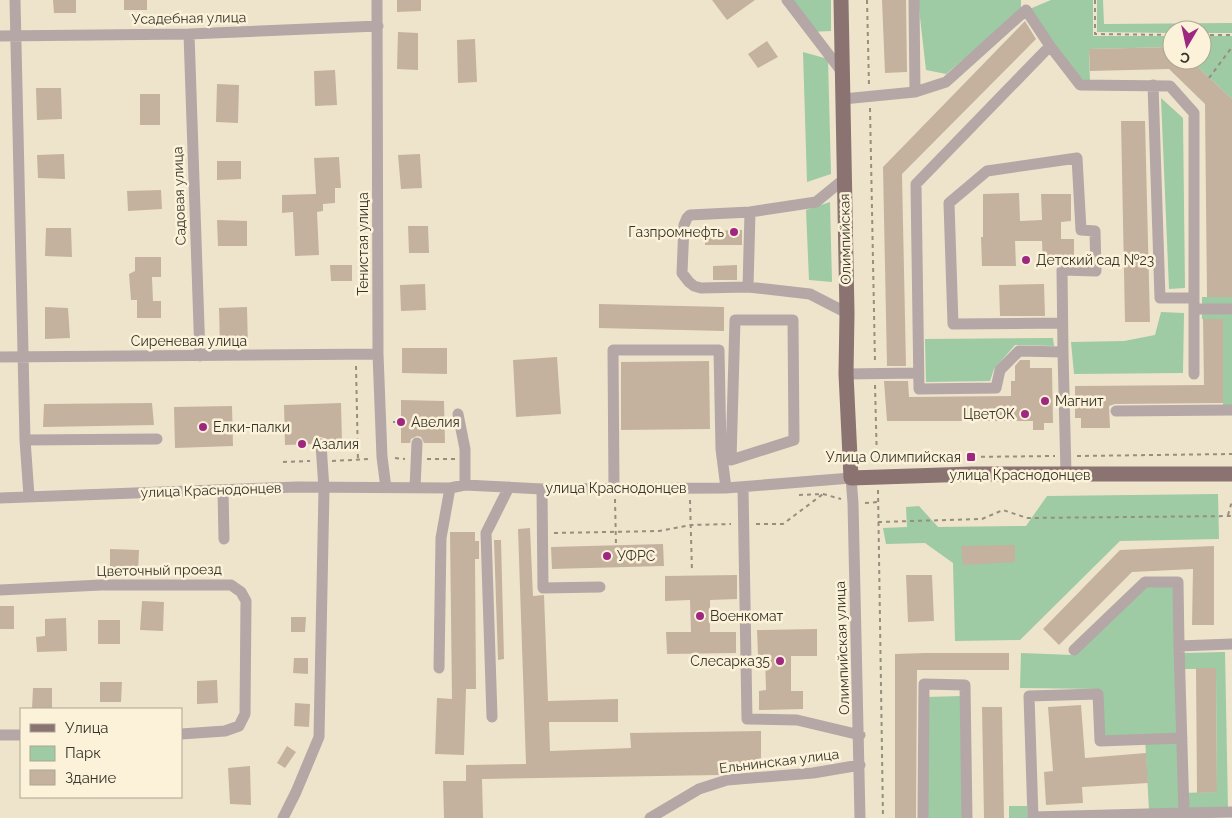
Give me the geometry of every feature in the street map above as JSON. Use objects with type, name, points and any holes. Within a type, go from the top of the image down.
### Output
[{"type":"main road","name":"Олимпийская","points":[[841,0],[847,313],[846,374],[850,478]]},
{"type":"main road","name":"улица Краснодонцев","points":[[850,478],[1066,474],[1232,474]]},
{"type":"street","points":[[15,0],[25,440],[29,496]]},
{"type":"street","name":"Тенистая улица","points":[[377,0],[378,354],[390,422],[382,457],[386,488]]},
{"type":"street","points":[[787,0],[842,72]]},
{"type":"street","points":[[914,0],[915,92]]},
{"type":"street","points":[[843,99],[915,92],[946,82],[1026,5],[1050,46],[1080,85],[1170,86],[1194,113],[1194,374]]},
{"type":"street","name":"Усадебная улица","points":[[0,36],[189,34],[378,26]]},
{"type":"street","name":"Садовая улица","points":[[189,34],[200,356]]},
{"type":"street","points":[[1050,46],[916,184],[918,389],[996,388],[1000,370],[1020,351],[1063,352]]},
{"type":"street","points":[[1153,85],[1160,298],[1232,309]]},
{"type":"street","points":[[1062,323],[954,324],[949,203],[987,171],[1077,158],[1081,230],[1095,231],[1096,271],[1062,270],[1066,474]]},
{"type":"street","points":[[843,180],[816,202],[750,212],[690,216],[684,225],[682,273],[688,282],[701,288],[748,287],[810,294],[847,313]]},
{"type":"street","points":[[748,287],[750,212]]},
{"type":"street","points":[[735,320],[793,320],[794,440],[731,460],[735,320]]},
{"type":"street","points":[[614,489],[614,350],[719,350],[721,449],[726,488]]},
{"type":"street","name":"Сиреневая улица","points":[[0,357],[378,354]]},
{"type":"street","points":[[846,374],[918,373]]},
{"type":"street","points":[[1116,411],[1232,410]]},
{"type":"street","points":[[458,414],[464,450],[465,485]]},
{"type":"street","points":[[25,440],[157,439]]},
{"type":"street","points":[[415,488],[417,443]]},
{"type":"street","points":[[283,818],[319,737],[324,489],[321,444]]},
{"type":"street","name":"улица Краснодонцев","points":[[0,498],[298,488],[450,488],[465,485],[542,489],[726,488],[850,478]]},
{"type":"street","name":"Олимпийская улица","points":[[850,478],[853,503],[860,735],[860,818]]},
{"type":"street","points":[[743,486],[747,719],[797,720],[860,735]]},
{"type":"street","points":[[492,717],[486,533],[509,487]]},
{"type":"street","points":[[440,668],[441,538],[450,488]]},
{"type":"street","points":[[542,489],[543,588],[600,587]]},
{"type":"street","points":[[223,490],[224,539]]},
{"type":"street","points":[[1074,650],[1145,582],[1178,582],[1184,814]]},
{"type":"street","name":"Цветочный проезд","points":[[0,590],[100,585],[231,585],[241,592],[246,602],[245,714],[240,726],[225,731],[182,734]]},
{"type":"street","points":[[1180,646],[1232,644]]},
{"type":"street","points":[[923,818],[924,684],[965,685],[967,818]]},
{"type":"street","points":[[1182,738],[1100,741],[1098,694],[1029,696],[1034,817],[1232,812]]},
{"type":"street","points":[[0,735],[20,735]]},
{"type":"street","name":"Ельнинская улица","points":[[650,816],[699,789],[727,780],[813,773],[860,765]]},
{"type":"path","points":[[867,0],[878,476],[883,818]]},
{"type":"path","points":[[1095,0],[1095,34],[1162,34]]},
{"type":"path","points":[[1212,35],[1232,35]]},
{"type":"path","points":[[1209,78],[1232,47]]},
{"type":"path","points":[[356,355],[358,461]]},
{"type":"path","points":[[690,488],[692,572]]},
{"type":"path","points":[[614,489],[616,545]]},
{"type":"path","points":[[797,495],[823,494],[853,503],[878,502]]},
{"type":"path","points":[[542,534],[659,531],[691,525],[783,524],[823,494]]},
{"type":"path","points":[[1228,516],[1232,500]]},
{"type":"path","points":[[878,522],[982,519],[1003,510],[1027,518],[1232,516]]},
{"type":"green space","points":[[789,0],[831,0],[831,31],[809,32]]},
{"type":"green space","points":[[918,0],[1021,0],[1021,10],[946,74],[926,70]]},
{"type":"green space","points":[[1051,0],[1093,0],[1093,36],[1162,36],[1162,47],[1089,49],[1090,83],[1081,83],[1027,10]]},
{"type":"green space","points":[[1097,0],[1103,0],[1104,24],[1162,24],[1162,33],[1097,32]]},
{"type":"green space","points":[[1212,23],[1232,23],[1232,33],[1212,33]]},
{"type":"green space","points":[[1212,36],[1232,36],[1232,99],[1201,70],[1212,70]]},
{"type":"green space","points":[[803,52],[828,59],[831,174],[807,182]]},
{"type":"green space","points":[[1161,98],[1183,118],[1185,288],[1169,289]]},
{"type":"green space","points":[[830,202],[832,282],[809,280],[806,210]]},
{"type":"green space","points":[[1202,297],[1232,297],[1232,408],[1223,405],[1223,319],[1202,319]]},
{"type":"green space","points":[[1161,312],[1184,313],[1183,373],[1074,374],[1071,342],[1124,341],[1155,335]]},
{"type":"green space","points":[[1053,338],[1054,346],[1015,345],[994,369],[990,381],[926,382],[925,339]]},
{"type":"green space","points":[[1218,494],[1219,539],[1120,541],[1020,640],[955,641],[953,563],[925,543],[886,544],[883,528],[907,527],[906,507],[919,506],[938,527],[1026,526],[1047,496]]},
{"type":"green space","points":[[1145,585],[1174,585],[1180,793],[1217,792],[1216,669],[1183,669],[1183,653],[1225,652],[1228,809],[1149,810],[1145,738],[1103,740],[1100,689],[1020,688],[1021,653],[1073,655]]},
{"type":"green space","points":[[963,696],[965,818],[925,818],[925,697]]},
{"type":"green space","points":[[1009,806],[1027,806],[1028,818],[1009,818]]},
{"type":"building","points":[[53,0],[76,0],[76,13],[54,13]]},
{"type":"building","points":[[124,0],[147,0],[147,10],[124,10]]},
{"type":"building","points":[[397,0],[421,0],[421,11],[397,12]]},
{"type":"building","points":[[712,0],[755,0],[727,20]]},
{"type":"building","points":[[882,0],[906,0],[907,72],[885,73]]},
{"type":"building","points":[[1025,21],[1036,39],[902,174],[906,366],[887,366],[883,167]]},
{"type":"building","points":[[398,32],[418,33],[418,70],[397,69]]},
{"type":"building","points":[[475,39],[477,82],[458,83],[457,40]]},
{"type":"building","points":[[767,41],[778,57],[758,68],[748,54]]},
{"type":"building","points":[[1162,47],[1162,69],[1090,71],[1089,49]]},
{"type":"building","points":[[335,70],[337,105],[315,106],[314,71]]},
{"type":"building","points":[[1170,70],[1201,70],[1232,99],[1232,297],[1207,297],[1205,104]]},
{"type":"building","points":[[217,84],[239,85],[238,123],[216,122]]},
{"type":"building","points":[[36,88],[61,88],[62,119],[37,120]]},
{"type":"building","points":[[140,94],[160,94],[160,125],[140,125]]},
{"type":"building","points":[[1121,121],[1145,121],[1150,322],[1125,322]]},
{"type":"building","points":[[64,154],[65,179],[38,178],[37,155]]},
{"type":"building","points":[[420,154],[422,188],[401,189],[398,155]]},
{"type":"building","points":[[339,157],[341,188],[335,188],[335,203],[323,204],[323,211],[317,212],[319,255],[295,256],[293,212],[282,213],[282,195],[316,194],[314,158]]},
{"type":"building","points":[[217,161],[241,161],[241,179],[217,180]]},
{"type":"building","points":[[161,190],[162,209],[128,211],[127,191]]},
{"type":"building","points":[[1019,193],[1020,221],[1042,220],[1041,194],[1071,194],[1071,221],[1061,222],[1061,239],[1074,239],[1074,262],[1043,263],[1042,241],[1015,241],[1016,266],[982,266],[983,194]]},
{"type":"building","points":[[217,220],[247,221],[247,246],[218,246]]},
{"type":"building","points":[[408,226],[428,226],[429,253],[409,253]]},
{"type":"building","points":[[46,228],[71,228],[72,257],[45,256]]},
{"type":"building","points":[[742,230],[742,245],[705,245],[705,231]]},
{"type":"building","points":[[135,257],[161,257],[161,277],[152,277],[153,301],[161,301],[161,318],[137,318],[137,300],[131,300],[129,274],[135,271]]},
{"type":"building","points":[[330,265],[352,265],[352,281],[331,281]]},
{"type":"building","points":[[737,265],[737,280],[713,280],[713,266]]},
{"type":"building","points":[[425,284],[426,310],[401,311],[400,285]]},
{"type":"building","points":[[1044,284],[1045,316],[1000,316],[999,285]]},
{"type":"building","points":[[599,304],[724,307],[724,331],[599,328]]},
{"type":"building","points":[[45,307],[68,308],[70,338],[45,339]]},
{"type":"building","points":[[247,307],[248,348],[220,348],[219,308]]},
{"type":"building","points":[[1203,319],[1223,319],[1223,403],[1115,404],[1109,406],[1110,428],[1081,428],[1081,418],[1075,418],[1075,386],[1204,385]]},
{"type":"building","points":[[402,348],[447,348],[447,374],[402,373]]},
{"type":"building","points":[[557,357],[561,414],[516,417],[513,360]]},
{"type":"building","points":[[1020,360],[1030,360],[1030,368],[1052,368],[1053,423],[1044,423],[1044,430],[1033,430],[1033,421],[887,421],[884,381],[908,381],[909,397],[1011,396],[1011,381],[1015,381],[1015,366]]},
{"type":"building","points":[[709,361],[710,429],[621,430],[621,362]]},
{"type":"building","points":[[401,400],[444,401],[445,443],[424,443],[421,437],[417,436],[411,439],[410,443],[401,443]]},
{"type":"building","points":[[152,403],[154,425],[43,427],[44,404]]},
{"type":"building","points":[[341,403],[342,443],[328,444],[327,439],[321,437],[316,438],[314,444],[285,445],[284,405]]},
{"type":"building","name":"Елки-палки","points":[[232,406],[233,446],[175,448],[174,407]]},
{"type":"building","points":[[530,528],[533,596],[544,595],[548,701],[618,699],[618,722],[549,722],[550,751],[631,748],[630,733],[761,731],[761,770],[719,775],[482,779],[483,818],[444,818],[443,781],[466,781],[466,765],[526,764],[518,529]]},
{"type":"building","points":[[450,532],[475,532],[475,541],[479,541],[479,559],[475,559],[476,689],[466,689],[464,755],[435,754],[437,698],[452,699]]},
{"type":"building","points":[[494,540],[501,540],[504,659],[498,660]]},
{"type":"building","name":"УФРС","points":[[663,544],[664,566],[552,569],[551,547]]},
{"type":"building","points":[[1015,545],[1015,562],[963,565],[961,546]]},
{"type":"building","points":[[1214,546],[1214,625],[1192,625],[1193,569],[1132,572],[1059,645],[1043,629],[1120,550]]},
{"type":"building","points":[[110,549],[139,550],[138,574],[110,574]]},
{"type":"building","name":"Военкомат","points":[[737,575],[737,599],[710,600],[710,632],[736,632],[736,653],[667,654],[666,632],[691,632],[690,600],[665,601],[665,576]]},
{"type":"building","points":[[906,575],[932,575],[934,621],[908,622]]},
{"type":"building","points":[[142,601],[164,602],[163,631],[140,630]]},
{"type":"building","points":[[0,606],[14,606],[14,629],[0,629]]},
{"type":"building","points":[[291,617],[306,617],[305,632],[291,632]]},
{"type":"building","points":[[66,618],[67,651],[37,652],[36,637],[45,636],[45,619]]},
{"type":"building","points":[[98,620],[120,620],[120,644],[98,644]]},
{"type":"building","points":[[817,629],[817,656],[791,656],[791,691],[803,691],[803,709],[759,710],[759,691],[766,690],[765,655],[758,655],[757,630]]},
{"type":"building","points":[[1009,653],[1009,670],[917,670],[916,818],[895,818],[895,654]]},
{"type":"building","points":[[294,658],[308,658],[308,674],[293,673]]},
{"type":"building","points":[[1196,668],[1216,668],[1217,792],[1197,793]]},
{"type":"building","points":[[217,680],[218,703],[197,704],[197,681]]},
{"type":"building","points":[[100,682],[122,682],[121,702],[100,702]]},
{"type":"building","points":[[33,688],[52,688],[52,708],[32,708]]},
{"type":"building","points":[[295,703],[310,704],[309,727],[294,726]]},
{"type":"building","points":[[1081,705],[1085,758],[1146,753],[1148,783],[1082,787],[1083,803],[1046,805],[1044,772],[1053,771],[1048,707]]},
{"type":"building","points":[[982,707],[1002,707],[1004,818],[984,818]]},
{"type":"building","points":[[287,746],[296,752],[285,768],[277,763]]},
{"type":"building","points":[[250,766],[251,805],[230,804],[228,768]]},
{"type":"place","name":"Газпромнефть","points":[[734,232]]},
{"type":"place","name":"Детский сад №23","points":[[1026,260]]},
{"type":"place","name":"Магнит","points":[[1045,401]]},
{"type":"place","name":"ЦветОК","points":[[1025,414]]},
{"type":"place","name":"Авелия","points":[[401,422]]},
{"type":"place","name":"Елки-палки","points":[[203,427]]},
{"type":"place","name":"Азалия","points":[[302,444]]},
{"type":"place","name":"Улица Олимпийская","points":[[971,457]]},
{"type":"place","name":"УФРС","points":[[607,556]]},
{"type":"place","name":"Военкомат","points":[[700,616]]},
{"type":"place","name":"Слесарка35","points":[[780,661]]}]
